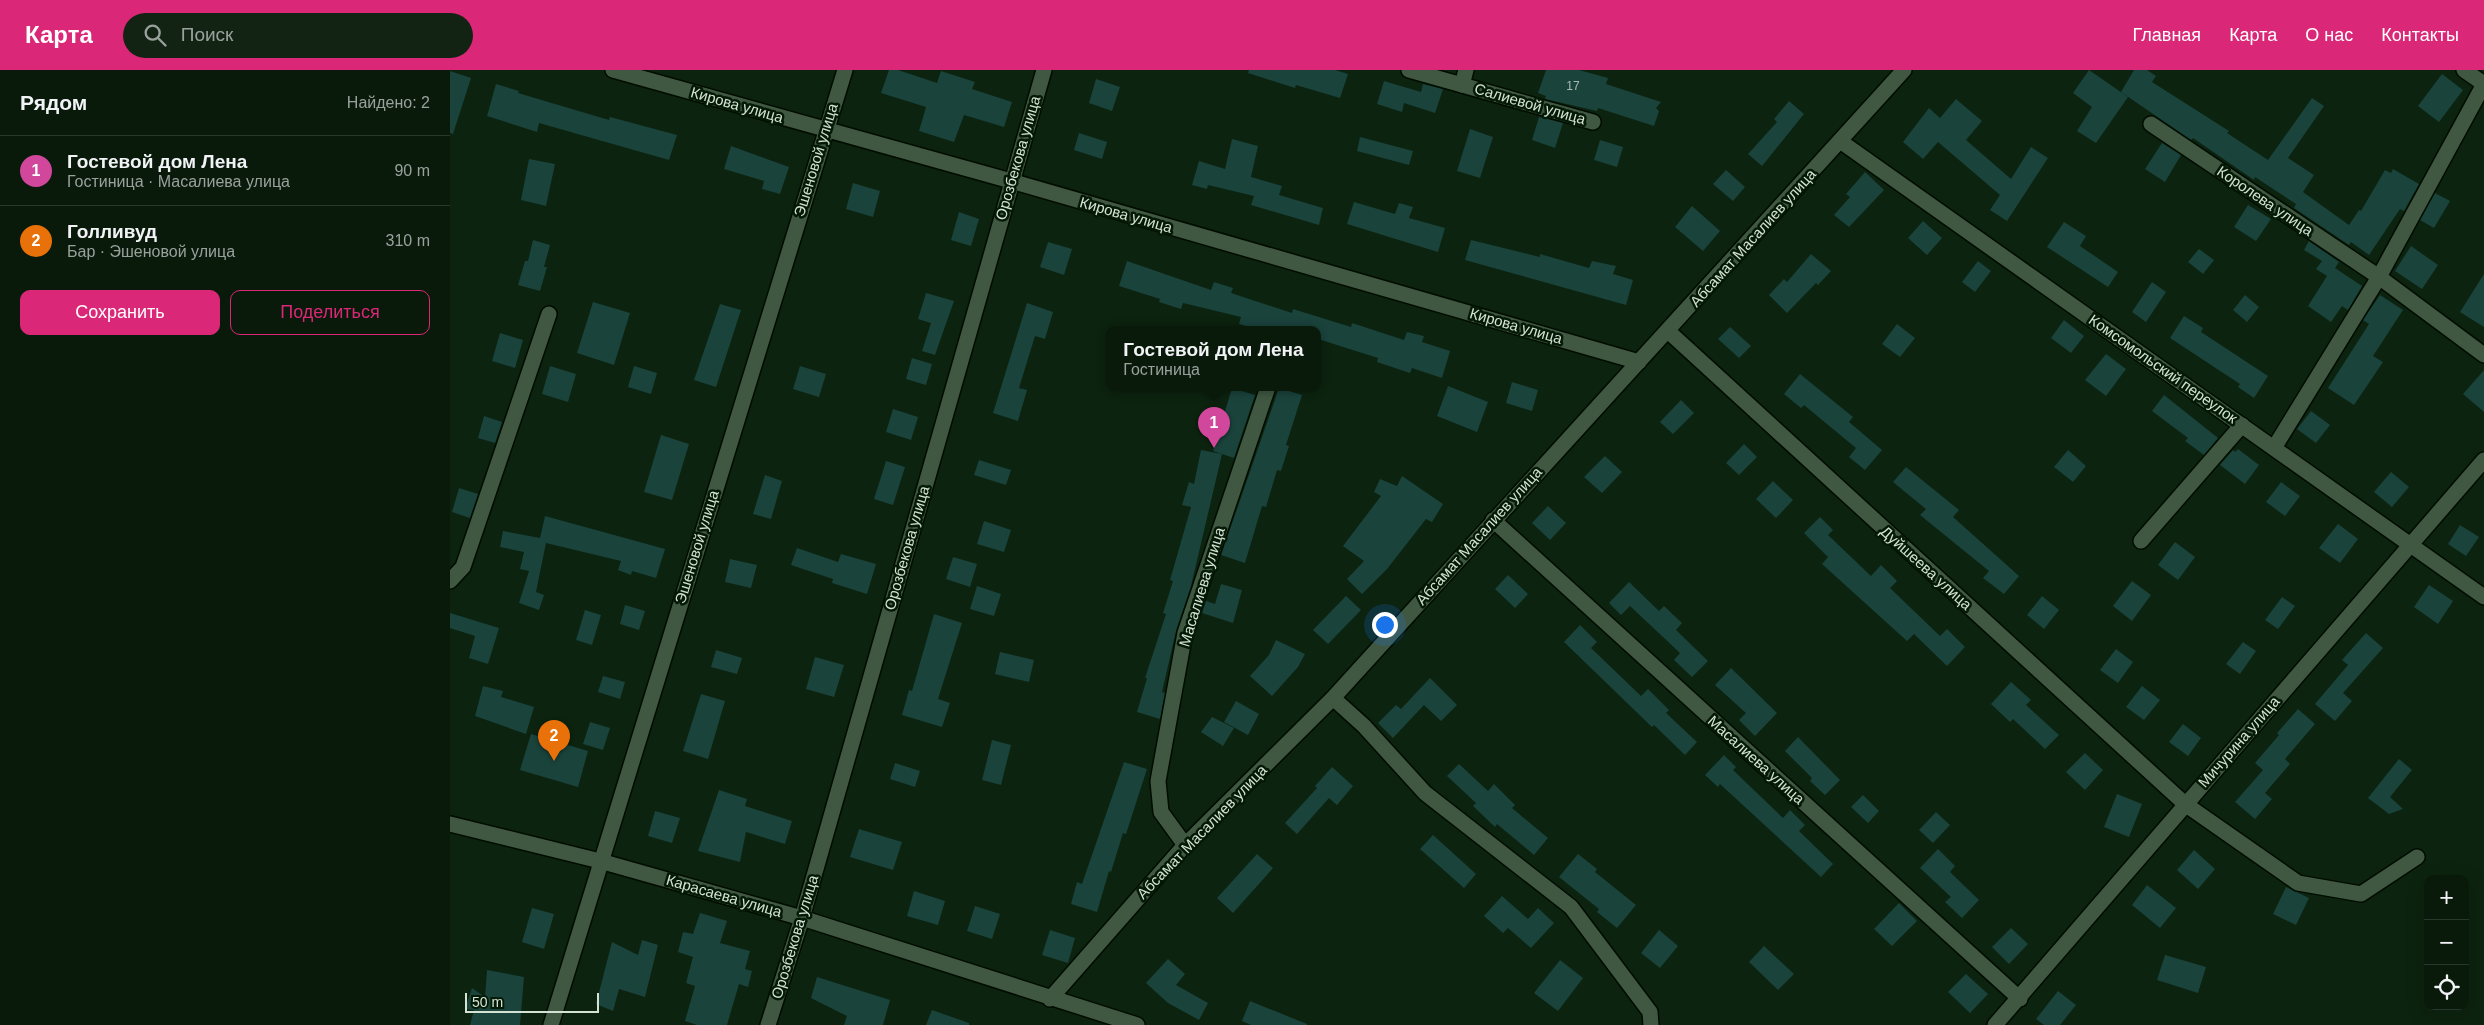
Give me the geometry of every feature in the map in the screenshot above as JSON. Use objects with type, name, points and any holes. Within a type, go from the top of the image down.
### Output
[{"type":"street","name":"Кирова улица","points":[[613,70],[1011,181],[1639,362]]},
{"type":"street","name":"Эшеновой улица","points":[[550,1025],[845,70]]},
{"type":"street","name":"Орозбекова улица","points":[[768,1025],[802,918],[1044,70]]},
{"type":"street","name":"Салиевой улица","points":[[1409,70],[1593,122]]},
{"type":"street","points":[[1462,85],[1466,70]]},
{"type":"street","name":"Абсамат Масалиев улица","points":[[1050,998],[1185,845],[1333,698],[1493,520],[1669,332],[1904,70]]},
{"type":"street","points":[[2274,448],[2379,277],[2484,84],[2464,70]]},
{"type":"street","name":"Королева улица","points":[[2151,124],[2379,277],[2484,355]]},
{"type":"street","name":"Комсомольский переулок","points":[[1840,141],[2484,598]]},
{"type":"street","points":[[450,581],[463,566],[549,314]]},
{"type":"street","name":"Дуйшеева улица","points":[[1669,332],[2185,804],[2298,884],[2361,894],[2417,857]]},
{"type":"street","name":"Масалиева улица","points":[[1185,845],[1161,812],[1158,782],[1176,679],[1185,633],[1267,391]]},
{"type":"street","points":[[2141,542],[2242,425]]},
{"type":"street","name":"Мичурина улица","points":[[1995,1025],[2020,999],[2185,804],[2408,545],[2484,460]]},
{"type":"street","name":"Масалиева улица","points":[[1493,520],[2020,999]]},
{"type":"street","points":[[1333,698],[1364,726],[1425,793],[1571,907],[1650,1012],[1651,1025]]},
{"type":"street","name":"Карасаева улица","points":[[450,824],[600,861],[802,918],[1119,1022],[1137,1025]]},
{"type":"building","points":[[889,70],[898,70],[937,83],[941,71],[975,82],[972,89],[1012,102],[1004,127],[964,115],[954,142],[919,131],[926,107],[881,93]]},
{"type":"building","points":[[1249,70],[1335,70],[1348,74],[1340,98],[1296,85],[1295,88],[1248,73]]},
{"type":"building","points":[[1546,70],[1579,70],[1608,78],[1606,84],[1661,102],[1656,108],[1659,111],[1654,126],[1598,108],[1597,111],[1545,99],[1546,96],[1538,93]]},
{"type":"building","points":[[2089,70],[2128,97],[2096,143],[2077,131],[2092,107],[2073,93]]},
{"type":"building","points":[[2134,70],[2147,70],[2156,76],[2152,82],[2229,131],[2227,133],[2268,160],[2312,98],[2324,106],[2288,158],[2314,175],[2303,192],[2349,225],[2359,210],[2361,211],[2385,170],[2391,173],[2393,169],[2419,184],[2404,211],[2400,209],[2369,255],[2351,242],[2349,245],[2294,208],[2296,204],[2255,177],[2254,180],[2193,138],[2191,140],[2121,92]]},
{"type":"building","points":[[450,71],[471,78],[453,134],[450,133]]},
{"type":"building","points":[[2442,74],[2463,90],[2439,122],[2418,106]]},
{"type":"building","points":[[1096,79],[1120,87],[1112,111],[1089,103]]},
{"type":"building","points":[[1384,81],[1421,92],[1423,84],[1443,89],[1435,113],[1404,103],[1402,112],[1377,104]]},
{"type":"building","points":[[496,84],[519,91],[518,93],[609,120],[610,117],[677,135],[669,160],[539,123],[537,132],[487,116]]},
{"type":"building","points":[[1956,99],[1982,121],[1966,140],[2011,179],[2031,147],[2048,158],[2007,221],[1990,210],[2000,195],[1938,142],[1923,159],[1903,142],[1929,108],[1940,118]]},
{"type":"building","points":[[1789,101],[1804,114],[1762,166],[1748,154],[1777,122],[1774,119]]},
{"type":"building","points":[[1539,117],[1563,123],[1555,148],[1532,140]]},
{"type":"building","points":[[1470,129],[1493,137],[1480,178],[1457,171]]},
{"type":"building","points":[[1079,133],[1107,142],[1102,159],[1074,150]]},
{"type":"building","points":[[1360,137],[1413,151],[1409,165],[1357,151]]},
{"type":"building","points":[[1232,139],[1258,146],[1251,177],[1282,186],[1279,195],[1323,208],[1319,225],[1251,205],[1254,196],[1208,185],[1207,189],[1192,185],[1199,161],[1225,169]]},
{"type":"building","points":[[1600,140],[1623,147],[1617,167],[1594,160]]},
{"type":"building","points":[[2162,143],[2181,155],[2165,182],[2145,169]]},
{"type":"building","points":[[731,146],[789,167],[780,194],[762,189],[764,181],[724,169]]},
{"type":"building","points":[[529,159],[555,164],[546,206],[521,200]]},
{"type":"building","points":[[1726,170],[1745,187],[1733,201],[1713,184]]},
{"type":"building","points":[[1865,172],[1884,190],[1849,227],[1834,215],[1850,197],[1846,194]]},
{"type":"building","points":[[853,183],[880,191],[873,217],[846,209]]},
{"type":"building","points":[[2435,193],[2450,201],[2434,228],[2420,220]]},
{"type":"building","points":[[1354,202],[1395,214],[1399,203],[1413,207],[1409,218],[1445,228],[1438,252],[1347,224]]},
{"type":"building","points":[[2248,205],[2271,219],[2256,241],[2234,227]]},
{"type":"building","points":[[1692,206],[1720,231],[1703,251],[1675,227]]},
{"type":"building","points":[[959,212],[979,219],[971,246],[951,240]]},
{"type":"building","points":[[1923,221],[1942,238],[1927,255],[1908,238]]},
{"type":"building","points":[[2064,222],[2086,236],[2080,246],[2118,272],[2108,287],[2047,247]]},
{"type":"building","points":[[533,240],[550,245],[544,267],[547,267],[540,291],[518,285],[525,261],[528,261]]},
{"type":"building","points":[[1471,240],[1540,257],[1540,254],[1589,268],[1592,261],[1616,266],[1613,274],[1633,280],[1626,305],[1465,260]]},
{"type":"building","points":[[2309,241],[2339,262],[2335,268],[2362,286],[2348,310],[2342,306],[2331,322],[2308,306],[2327,276],[2316,269],[2322,261],[2304,250]]},
{"type":"building","points":[[1048,242],[1072,249],[1064,275],[1040,267]]},
{"type":"building","points":[[2411,246],[2438,265],[2422,289],[2395,271]]},
{"type":"building","points":[[2199,249],[2214,260],[2203,274],[2188,262]]},
{"type":"building","points":[[1811,254],[1831,271],[1818,285],[1816,283],[1787,313],[1769,295],[1784,279],[1787,282]]},
{"type":"building","points":[[1127,261],[1211,290],[1214,282],[1233,288],[1231,293],[1292,313],[1293,309],[1351,327],[1352,323],[1404,340],[1407,332],[1424,336],[1422,342],[1450,351],[1442,378],[1412,368],[1410,373],[1377,362],[1378,358],[1321,340],[1321,326],[1246,326],[1239,324],[1241,317],[1183,303],[1181,309],[1159,302],[1160,299],[1119,286]]},
{"type":"building","points":[[1978,261],[1991,271],[1975,292],[1962,282]]},
{"type":"building","points":[[2484,274],[2484,327],[2460,312]]},
{"type":"building","points":[[2152,282],[2166,292],[2146,322],[2132,312]]},
{"type":"building","points":[[926,293],[954,301],[935,355],[922,351],[931,323],[918,319]]},
{"type":"building","points":[[2245,295],[2259,307],[2247,322],[2233,310]]},
{"type":"building","points":[[2380,295],[2403,310],[2373,356],[2383,362],[2354,405],[2328,388],[2369,324],[2363,320]]},
{"type":"building","points":[[593,302],[630,313],[614,365],[577,353]]},
{"type":"building","points":[[1027,303],[1053,312],[1045,339],[1035,336],[1019,388],[1027,390],[1018,421],[993,413]]},
{"type":"building","points":[[720,304],[741,310],[716,387],[694,380]]},
{"type":"building","points":[[2184,316],[2203,328],[2201,332],[2268,376],[2254,398],[2238,387],[2240,384],[2170,338]]},
{"type":"building","points":[[2064,320],[2084,336],[2071,353],[2051,338]]},
{"type":"building","points":[[1897,324],[1915,338],[1900,357],[1882,344]]},
{"type":"building","points":[[1730,327],[1751,346],[1739,358],[1718,339]]},
{"type":"building","points":[[500,333],[523,340],[515,368],[492,361]]},
{"type":"building","points":[[2106,354],[2126,369],[2106,396],[2085,380]]},
{"type":"building","points":[[912,358],[932,364],[926,385],[906,379]]},
{"type":"building","points":[[550,366],[576,374],[568,402],[542,394]]},
{"type":"building","points":[[634,366],[657,373],[651,394],[628,387]]},
{"type":"building","points":[[800,366],[826,374],[819,397],[793,389]]},
{"type":"building","points":[[2484,370],[2484,412],[2463,394]]},
{"type":"building","points":[[1800,374],[1853,417],[1849,422],[1882,450],[1865,470],[1849,457],[1856,448],[1804,405],[1801,408],[1784,394]]},
{"type":"building","points":[[1512,382],[1538,390],[1532,411],[1506,403]]},
{"type":"building","points":[[1448,386],[1488,402],[1477,432],[1437,416]]},
{"type":"building","points":[[1231,391],[1242,391],[1255,395],[1234,458],[1213,451]]},
{"type":"building","points":[[1278,391],[1289,391],[1302,395],[1286,445],[1289,446],[1281,471],[1277,470],[1266,507],[1262,506],[1245,563],[1221,555]]},
{"type":"building","points":[[2164,395],[2218,438],[2204,455],[2185,441],[2188,438],[2152,411]]},
{"type":"building","points":[[1681,400],[1694,413],[1673,434],[1660,422]]},
{"type":"building","points":[[893,409],[918,417],[911,440],[886,432]]},
{"type":"building","points":[[2311,411],[2330,425],[2316,443],[2297,429]]},
{"type":"building","points":[[484,416],[502,422],[495,443],[478,438]]},
{"type":"building","points":[[661,435],[689,444],[672,500],[644,492]]},
{"type":"building","points":[[1744,444],[1757,457],[1739,475],[1726,463]]},
{"type":"building","points":[[2238,449],[2259,465],[2245,484],[2220,465],[2233,450],[2235,452]]},
{"type":"building","points":[[1201,450],[1222,454],[1191,586],[1176,631],[1162,692],[1165,693],[1160,719],[1137,712],[1147,678],[1145,678],[1166,614],[1163,613],[1173,581],[1170,580],[1191,507],[1182,505],[1189,482],[1194,484]]},
{"type":"building","points":[[2068,450],[2086,466],[2073,482],[2054,467]]},
{"type":"building","points":[[1605,456],[1622,472],[1602,493],[1584,477]]},
{"type":"building","points":[[979,460],[1011,470],[1006,485],[974,475]]},
{"type":"building","points":[[886,461],[905,467],[893,505],[874,499]]},
{"type":"building","points":[[1906,467],[1959,510],[1953,517],[2019,576],[2004,594],[1983,578],[1989,571],[1920,515],[1926,509],[1893,482]]},
{"type":"building","points":[[2391,472],[2409,487],[2392,507],[2374,492]]},
{"type":"building","points":[[765,475],[782,481],[771,519],[753,514]]},
{"type":"building","points":[[1402,476],[1443,504],[1432,522],[1426,519],[1387,569],[1362,594],[1347,579],[1364,561],[1343,546],[1381,496],[1374,492],[1380,479],[1397,486]]},
{"type":"building","points":[[1773,481],[1793,500],[1776,518],[1756,499]]},
{"type":"building","points":[[2281,482],[2300,496],[2285,516],[2266,502]]},
{"type":"building","points":[[459,488],[478,494],[470,518],[452,512]]},
{"type":"building","points":[[1548,506],[1566,523],[1550,540],[1532,523]]},
{"type":"building","points":[[545,516],[665,549],[656,578],[632,571],[631,575],[618,570],[621,561],[546,543],[536,592],[544,595],[539,610],[519,603],[529,571],[520,569],[524,552],[500,547],[503,531],[540,538]]},
{"type":"building","points":[[1820,517],[1833,530],[1828,535],[1871,576],[1881,565],[1897,581],[1890,588],[1940,636],[1947,629],[1965,647],[1947,666],[1914,634],[1907,641],[1822,564],[1828,557],[1804,533]]},
{"type":"building","points":[[984,521],[1011,530],[1004,552],[977,544]]},
{"type":"building","points":[[2338,524],[2358,539],[2340,563],[2319,548]]},
{"type":"building","points":[[2460,525],[2479,537],[2466,556],[2448,544]]},
{"type":"building","points":[[2175,542],[2195,557],[2178,580],[2158,565]]},
{"type":"building","points":[[797,548],[838,562],[841,554],[876,564],[867,594],[832,583],[833,579],[791,565]]},
{"type":"building","points":[[953,557],[977,564],[970,587],[946,579]]},
{"type":"building","points":[[730,559],[757,565],[751,588],[725,582]]},
{"type":"building","points":[[1508,575],[1528,594],[1515,608],[1495,589]]},
{"type":"building","points":[[2132,581],[2151,595],[2132,621],[2113,606]]},
{"type":"building","points":[[1629,582],[1659,611],[1664,606],[1682,623],[1676,630],[1708,661],[1692,677],[1674,660],[1680,653],[1630,606],[1621,615],[1609,603]]},
{"type":"building","points":[[1221,584],[1242,590],[1233,623],[1202,613],[1206,601],[1215,604]]},
{"type":"building","points":[[2429,585],[2453,601],[2438,624],[2414,607]]},
{"type":"building","points":[[977,586],[1001,594],[994,616],[970,609]]},
{"type":"building","points":[[1346,596],[1361,610],[1328,644],[1313,630]]},
{"type":"building","points":[[2042,596],[2059,610],[2044,629],[2027,615]]},
{"type":"building","points":[[2282,597],[2295,606],[2278,629],[2265,620]]},
{"type":"building","points":[[625,605],[645,611],[639,630],[620,624]]},
{"type":"building","points":[[585,610],[601,615],[592,645],[576,640]]},
{"type":"building","points":[[450,613],[499,628],[488,664],[469,658],[475,636],[450,628]]},
{"type":"building","points":[[934,614],[962,623],[938,699],[950,703],[942,727],[902,715],[909,690],[912,691]]},
{"type":"building","points":[[1580,625],[1597,642],[1591,648],[1641,696],[1648,689],[1669,710],[1666,713],[1697,742],[1685,755],[1654,725],[1652,727],[1564,642]]},
{"type":"building","points":[[2366,633],[2383,648],[2343,693],[2352,701],[2335,721],[2315,704],[2348,665],[2342,660]]},
{"type":"building","points":[[1276,640],[1305,654],[1298,667],[1272,696],[1250,676],[1269,655]]},
{"type":"building","points":[[2243,642],[2256,651],[2240,674],[2226,664]]},
{"type":"building","points":[[2116,649],[2133,662],[2118,683],[2100,670]]},
{"type":"building","points":[[716,650],[742,658],[737,674],[711,667]]},
{"type":"building","points":[[1000,652],[1034,660],[1029,682],[995,674]]},
{"type":"building","points":[[815,657],[844,665],[834,697],[806,689]]},
{"type":"building","points":[[1731,668],[1777,713],[1755,736],[1739,720],[1746,713],[1715,685]]},
{"type":"building","points":[[603,676],[625,682],[620,699],[598,692]]},
{"type":"building","points":[[1430,678],[1457,705],[1441,721],[1424,705],[1393,738],[1378,723],[1396,705],[1401,709]]},
{"type":"building","points":[[2011,682],[2031,700],[2026,705],[2059,735],[2045,749],[2013,719],[2010,722],[1991,704]]},
{"type":"building","points":[[483,686],[503,691],[501,697],[534,707],[526,734],[475,716]]},
{"type":"building","points":[[2142,686],[2160,700],[2144,720],[2126,707]]},
{"type":"building","points":[[701,694],[725,701],[708,759],[683,751]]},
{"type":"building","points":[[1236,701],[1259,714],[1248,735],[1224,722]]},
{"type":"building","points":[[2298,709],[2315,724],[2285,759],[2290,764],[2265,793],[2272,799],[2255,819],[2235,802],[2263,770],[2255,763]]},
{"type":"building","points":[[1212,717],[1234,728],[1223,746],[1201,732]]},
{"type":"building","points":[[590,722],[610,728],[603,750],[583,744]]},
{"type":"building","points":[[2183,724],[2201,738],[2188,756],[2169,742]]},
{"type":"building","points":[[531,734],[588,751],[578,787],[520,770]]},
{"type":"building","points":[[1798,737],[1840,780],[1825,795],[1810,781],[1812,778],[1785,751]]},
{"type":"building","points":[[992,740],[1011,745],[1001,785],[982,780]]},
{"type":"building","points":[[2085,753],[2103,770],[2085,790],[2066,772]]},
{"type":"building","points":[[1724,755],[1736,767],[1733,770],[1783,818],[1790,810],[1805,825],[1799,831],[1833,864],[1821,877],[1720,784],[1718,787],[1705,775]]},
{"type":"building","points":[[2399,759],[2412,770],[2390,797],[2403,809],[2389,814],[2368,798]]},
{"type":"building","points":[[1124,762],[1147,769],[1126,834],[1123,833],[1111,872],[1109,871],[1097,912],[1071,904],[1077,882],[1082,884]]},
{"type":"building","points":[[895,763],[920,771],[915,787],[890,779]]},
{"type":"building","points":[[1459,764],[1488,791],[1494,784],[1515,805],[1512,808],[1548,838],[1534,855],[1497,824],[1495,827],[1473,806],[1476,803],[1447,776]]},
{"type":"building","points":[[1332,767],[1353,786],[1337,805],[1329,798],[1297,834],[1285,823],[1317,788],[1315,786]]},
{"type":"building","points":[[719,790],[747,799],[745,806],[792,821],[785,844],[746,832],[740,862],[698,851]]},
{"type":"building","points":[[2117,794],[2142,804],[2129,837],[2104,827]]},
{"type":"building","points":[[1863,795],[1879,811],[1868,823],[1851,807]]},
{"type":"building","points":[[655,811],[680,818],[672,843],[648,836]]},
{"type":"building","points":[[1936,812],[1950,825],[1933,843],[1919,830]]},
{"type":"building","points":[[859,829],[902,842],[893,870],[850,857]]},
{"type":"building","points":[[1433,835],[1476,874],[1464,888],[1420,849]]},
{"type":"building","points":[[1938,849],[1955,866],[1950,872],[1979,900],[1962,918],[1945,902],[1951,897],[1920,868]]},
{"type":"building","points":[[2194,850],[2215,869],[2198,889],[2177,870]]},
{"type":"building","points":[[1257,854],[1273,868],[1233,913],[1217,898]]},
{"type":"building","points":[[1578,854],[1597,869],[1595,872],[1636,905],[1617,928],[1597,912],[1599,909],[1559,877]]},
{"type":"building","points":[[2147,885],[2176,908],[2160,928],[2132,905]]},
{"type":"building","points":[[2286,887],[2309,898],[2296,925],[2273,914]]},
{"type":"building","points":[[914,891],[945,901],[938,925],[907,916]]},
{"type":"building","points":[[1502,896],[1528,919],[1538,908],[1554,923],[1531,948],[1508,928],[1503,933],[1484,916]]},
{"type":"building","points":[[1899,903],[1917,921],[1892,946],[1874,929]]},
{"type":"building","points":[[975,906],[1000,914],[992,939],[967,931]]},
{"type":"building","points":[[532,908],[554,914],[544,949],[522,942]]},
{"type":"building","points":[[700,913],[727,921],[720,943],[750,951],[745,969],[752,971],[748,987],[739,984],[727,1025],[697,1025],[685,1021],[695,986],[686,983],[693,957],[678,952],[683,932],[693,934]]},
{"type":"building","points":[[2011,928],[2028,944],[2009,964],[1992,947]]},
{"type":"building","points":[[1050,930],[1075,938],[1068,963],[1042,955]]},
{"type":"building","points":[[1659,930],[1678,946],[1660,968],[1641,953]]},
{"type":"building","points":[[642,940],[658,945],[645,997],[619,989],[613,1011],[596,1004],[612,942],[638,955]]},
{"type":"building","points":[[1764,946],[1794,974],[1778,990],[1749,962]]},
{"type":"building","points":[[2165,955],[2206,967],[2198,993],[2157,980]]},
{"type":"building","points":[[1168,959],[1185,974],[1176,985],[1208,1003],[1199,1020],[1168,1003],[1146,983]]},
{"type":"building","points":[[1560,960],[1583,978],[1558,1011],[1534,993]]},
{"type":"building","points":[[487,970],[524,977],[520,1025],[470,1025],[474,1010],[465,1009],[472,988],[485,997]]},
{"type":"building","points":[[1966,974],[1988,994],[1970,1013],[1948,992]]},
{"type":"building","points":[[817,977],[890,1000],[883,1025],[844,1025],[847,1016],[811,998]]},
{"type":"building","points":[[2058,991],[2076,1005],[2060,1025],[2044,1025],[2036,1019]]},
{"type":"building","points":[[1250,1001],[1307,1025],[1251,1025],[1242,1021]]},
{"type":"building","points":[[932,1010],[969,1023],[969,1025],[926,1025]]},
{"type":"place","name":"Гостевой дом Лена","points":[[1214,448]]},
{"type":"place","name":"Голливуд","points":[[554,761]]}]
